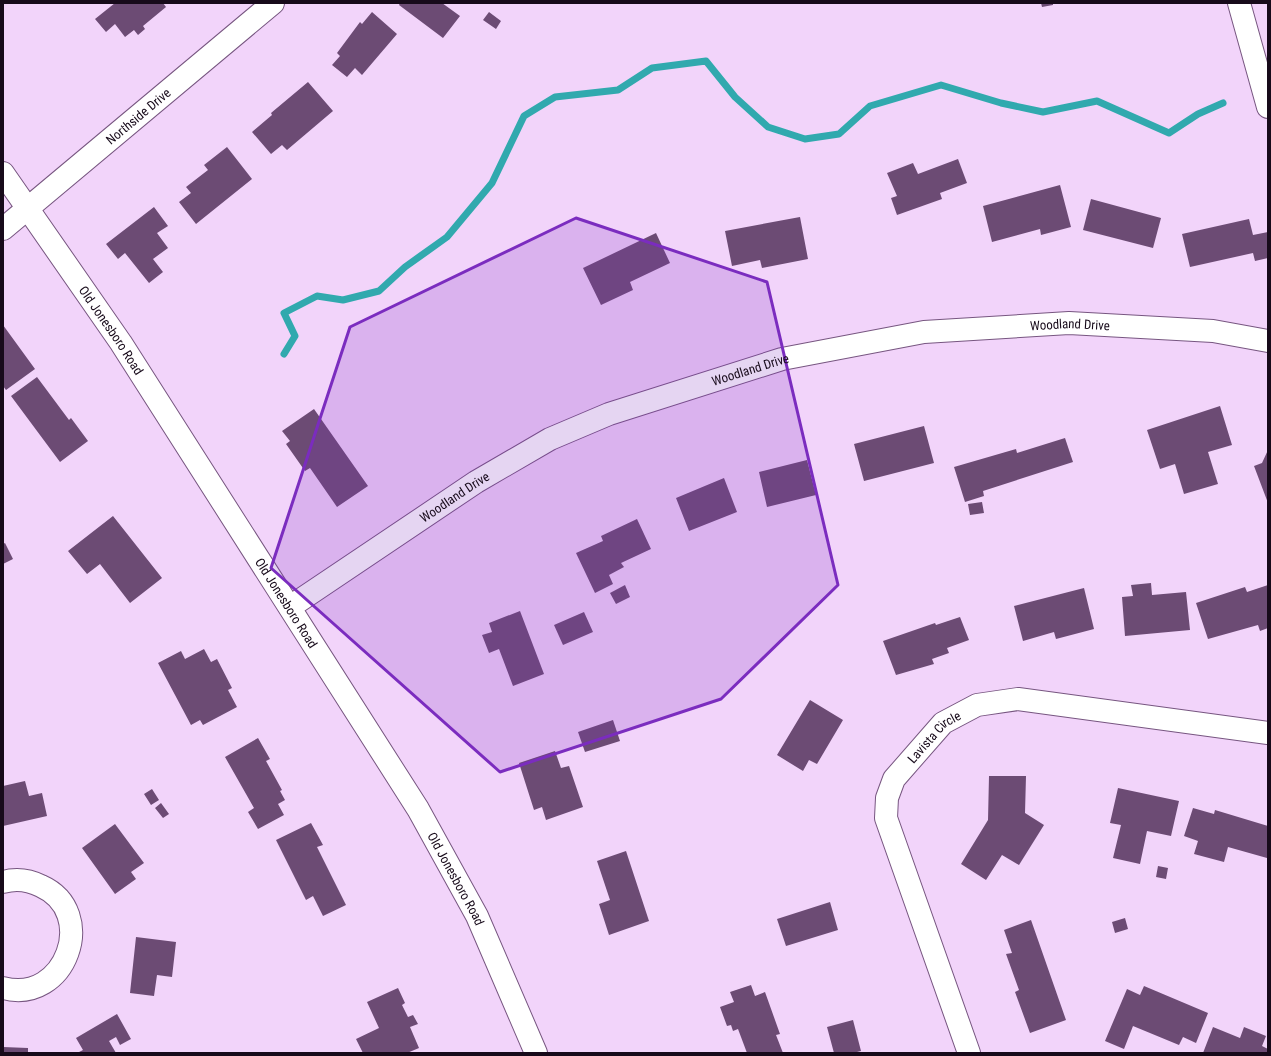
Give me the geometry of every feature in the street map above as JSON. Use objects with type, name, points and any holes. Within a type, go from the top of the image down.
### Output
[{"type":"street","name":"Northside Drive","points":[[3,229],[274,3]]},
{"type":"street","points":[[1239,3],[1268,107]]},
{"type":"street","name":"Old Jonesboro Road","points":[[3,173],[121,343],[422,816],[477,916],[536,1053]]},
{"type":"street","name":"Woodland Drive","points":[[290,607],[476,482],[550,440],[609,414],[782,359],[924,332],[1069,323],[1213,331],[1268,341]]},
{"type":"street","name":"Lavista Circle","points":[[969,1053],[886,818],[886,798],[894,779],[943,723],[977,705],[1018,699],[1268,733]]},
{"type":"street","points":[[3,882],[11,879],[30,881],[47,888],[60,901],[69,917],[72,935],[69,953],[60,969],[47,982],[30,989],[12,991],[3,988]]},
{"type":"highlighted area","points":[[576,218],[767,282],[838,585],[721,699],[500,772],[271,568],[350,327]]},
{"type":"building","points":[[115,3],[163,3],[166,7],[143,26],[145,29],[138,35],[134,30],[125,37],[115,24],[106,32],[95,19]]},
{"type":"building","points":[[400,3],[442,3],[460,16],[443,38],[399,5]]},
{"type":"building","points":[[1041,3],[1053,3],[1053,5],[1042,7]]},
{"type":"building","points":[[372,12],[397,34],[362,75],[355,68],[347,77],[332,65],[340,56],[337,53],[360,22],[362,24]]},
{"type":"building","points":[[489,12],[501,21],[496,29],[483,20]]},
{"type":"building","points":[[308,82],[333,111],[287,150],[282,145],[271,154],[252,132],[272,115],[271,113]]},
{"type":"building","points":[[227,147],[252,179],[196,224],[179,202],[191,193],[186,187],[208,170],[204,165]]},
{"type":"building","points":[[958,159],[967,183],[940,193],[942,199],[897,215],[891,198],[897,196],[887,173],[913,163],[918,174]]},
{"type":"building","points":[[1060,185],[1071,227],[1041,235],[1040,229],[992,242],[983,206]]},
{"type":"building","points":[[1091,199],[1161,218],[1153,248],[1083,230]]},
{"type":"building","points":[[154,207],[168,226],[157,233],[168,248],[153,259],[163,272],[149,283],[125,253],[118,259],[106,244]]},
{"type":"building","points":[[800,217],[808,259],[762,268],[760,260],[732,266],[725,231]]},
{"type":"building","points":[[1249,219],[1253,235],[1268,232],[1268,258],[1255,261],[1253,253],[1190,267],[1182,234]]},
{"type":"building","points":[[656,233],[670,263],[630,282],[633,290],[601,305],[583,268]]},
{"type":"building","points":[[3,325],[35,369],[6,390],[3,386]]},
{"type":"building","points":[[37,377],[69,420],[71,418],[88,441],[60,462],[11,396]]},
{"type":"building","points":[[1220,406],[1232,445],[1208,452],[1218,484],[1184,494],[1175,464],[1160,469],[1147,430]]},
{"type":"building","points":[[314,409],[368,486],[337,507],[310,468],[305,471],[286,444],[290,441],[282,431]]},
{"type":"building","points":[[924,426],[934,463],[864,481],[854,444]]},
{"type":"building","points":[[1065,438],[1073,462],[983,491],[984,496],[965,502],[954,467],[1016,449],[1017,453]]},
{"type":"building","points":[[1268,450],[1268,503],[1254,466],[1262,463]]},
{"type":"building","points":[[807,460],[816,495],[767,507],[759,472]]},
{"type":"building","points":[[724,478],[737,512],[689,531],[676,498]]},
{"type":"building","points":[[982,502],[984,513],[970,515],[968,504]]},
{"type":"building","points":[[113,516],[162,578],[130,603],[100,564],[87,574],[68,551]]},
{"type":"building","points":[[637,519],[651,549],[621,563],[624,567],[609,575],[613,584],[595,593],[576,553],[603,541],[601,536]]},
{"type":"building","points":[[5,543],[13,559],[3,564],[3,544]]},
{"type":"building","points":[[1151,583],[1152,595],[1186,592],[1190,630],[1125,636],[1122,597],[1133,596],[1131,585]]},
{"type":"building","points":[[625,585],[630,597],[616,604],[610,593]]},
{"type":"building","points":[[1268,585],[1268,628],[1260,631],[1258,625],[1208,639],[1196,603],[1245,587],[1247,592]]},
{"type":"building","points":[[1084,588],[1094,629],[1056,639],[1054,632],[1023,641],[1014,606]]},
{"type":"building","points":[[520,611],[544,674],[513,686],[499,649],[489,653],[482,635],[492,632],[489,623]]},
{"type":"building","points":[[584,612],[593,632],[563,645],[554,625]]},
{"type":"building","points":[[960,617],[969,640],[947,648],[949,653],[932,659],[934,664],[896,675],[883,641],[935,623],[936,625]]},
{"type":"building","points":[[204,649],[211,662],[217,659],[232,688],[228,690],[237,707],[203,725],[200,720],[191,725],[158,663],[181,651],[185,659]]},
{"type":"building","points":[[810,700],[843,720],[817,764],[809,760],[803,771],[777,755]]},
{"type":"building","points":[[613,720],[620,741],[585,752],[578,732]]},
{"type":"building","points":[[258,738],[270,759],[266,761],[282,790],[280,791],[285,800],[278,804],[284,815],[258,829],[248,812],[254,808],[225,757]]},
{"type":"building","points":[[555,751],[561,768],[569,766],[583,807],[546,820],[542,807],[534,810],[519,763]]},
{"type":"building","points":[[989,776],[1026,776],[1025,813],[1044,825],[1019,865],[1002,855],[986,880],[961,864],[988,820]]},
{"type":"building","points":[[25,781],[29,796],[42,793],[47,816],[3,826],[3,786]]},
{"type":"building","points":[[1118,788],[1179,801],[1171,836],[1147,831],[1140,864],[1113,858],[1121,825],[1110,823]]},
{"type":"building","points":[[152,789],[159,800],[151,805],[144,794]]},
{"type":"building","points":[[161,803],[169,814],[163,818],[155,808]]},
{"type":"building","points":[[1193,808],[1214,814],[1215,810],[1268,826],[1267,858],[1228,847],[1224,862],[1194,854],[1198,841],[1184,836]]},
{"type":"building","points":[[311,823],[323,845],[317,847],[346,905],[323,916],[313,896],[306,900],[276,840]]},
{"type":"building","points":[[115,824],[144,863],[131,872],[136,879],[115,894],[82,848]]},
{"type":"building","points":[[626,851],[649,921],[609,935],[599,904],[610,900],[597,861]]},
{"type":"building","points":[[1158,866],[1168,868],[1166,879],[1156,877]]},
{"type":"building","points":[[830,902],[838,930],[786,946],[777,919]]},
{"type":"building","points":[[1125,918],[1128,929],[1115,933],[1112,922]]},
{"type":"building","points":[[1031,920],[1066,1020],[1030,1033],[1015,992],[1019,990],[1006,954],[1012,953],[1004,930]]},
{"type":"building","points":[[136,937],[176,942],[172,977],[157,975],[154,996],[130,993]]},
{"type":"building","points":[[751,985],[755,996],[765,992],[780,1034],[776,1035],[783,1053],[747,1053],[738,1029],[733,1031],[731,1025],[727,1026],[720,1007],[734,1002],[730,992]]},
{"type":"building","points":[[1144,986],[1208,1013],[1196,1043],[1183,1037],[1179,1045],[1133,1026],[1124,1049],[1105,1041],[1127,989],[1140,995]]},
{"type":"building","points":[[398,988],[405,1003],[402,1005],[408,1017],[413,1015],[418,1024],[410,1027],[419,1048],[407,1053],[363,1053],[356,1039],[379,1028],[367,1002]]},
{"type":"building","points":[[117,1014],[131,1039],[120,1045],[116,1037],[109,1041],[116,1053],[77,1053],[83,1050],[76,1038]]},
{"type":"building","points":[[853,1020],[861,1051],[853,1053],[834,1053],[827,1027]]},
{"type":"building","points":[[1213,1027],[1240,1038],[1244,1027],[1266,1036],[1262,1046],[1268,1049],[1268,1053],[1203,1053]]},
{"type":"building","points":[[3,1047],[28,1048],[28,1053],[3,1053]]},
{"type":"waterway","points":[[284,354],[295,336],[284,313],[317,296],[343,300],[379,291],[405,267],[447,237],[492,183],[524,116],[555,97],[618,90],[652,68],[706,61],[735,97],[768,127],[805,139],[839,134],[870,106],[941,85],[1001,103],[1043,112],[1097,101],[1169,133],[1198,114],[1223,103]]}]
